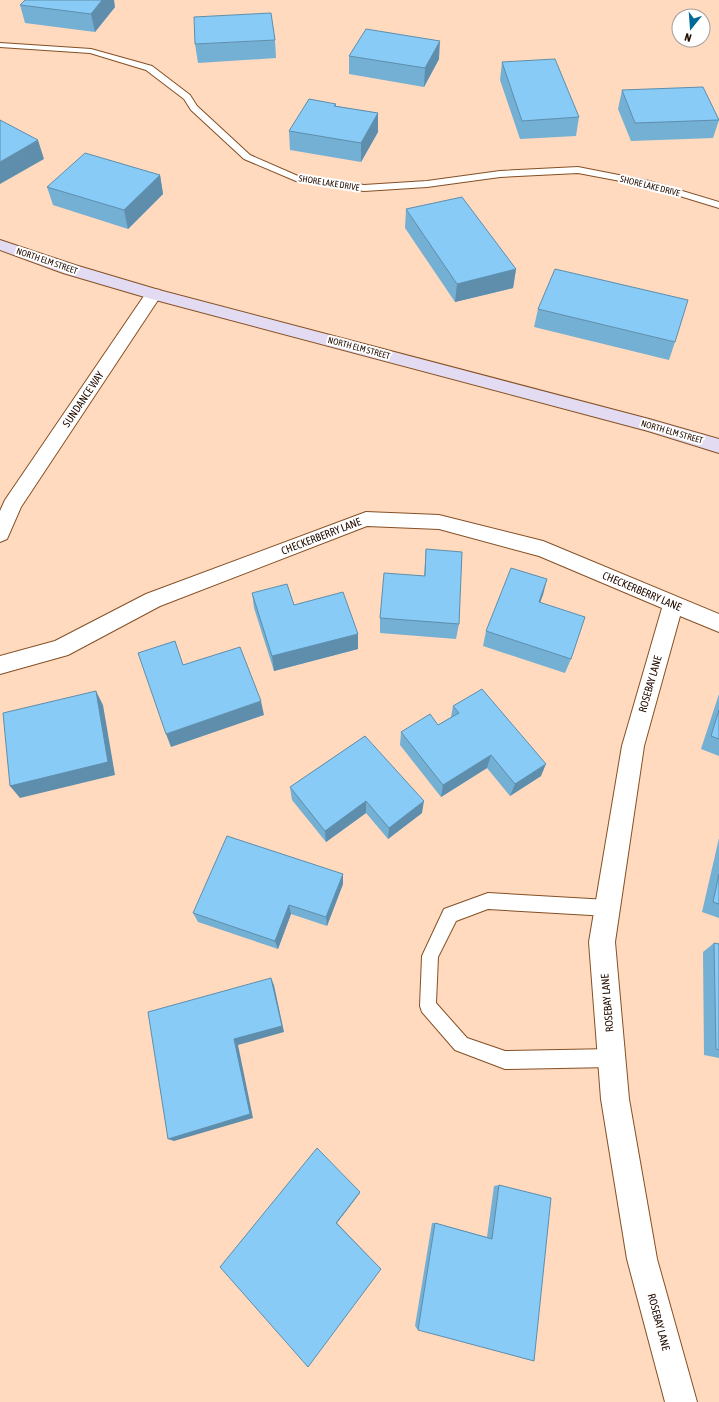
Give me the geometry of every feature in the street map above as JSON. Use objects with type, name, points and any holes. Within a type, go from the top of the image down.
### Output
[{"type":"main road","name":"NORTH ELM STREET","points":[[0,245],[69,269],[154,294],[641,423],[719,446]]},
{"type":"street","name":"SUNDANCE WAY","points":[[0,534],[6,511],[154,294]]},
{"type":"street","name":"CHECKERBERRY LANE","points":[[0,665],[60,649],[154,600],[366,519],[439,522],[543,550],[719,623]]},
{"type":"street","name":"ROSEBAY LANE","points":[[672,604],[633,746],[602,942],[615,1099],[642,1259],[681,1402]]},
{"type":"lane","name":"SHORE LAKE DRIVE","points":[[0,46],[91,51],[149,68],[187,97],[194,108],[247,157],[296,178],[364,188],[427,184],[500,174],[578,170],[648,184],[719,205]]},
{"type":"lane","points":[[608,908],[488,902],[450,915],[430,956],[428,1006],[461,1044],[505,1060],[612,1058]]},
{"type":"building","points":[[25,0],[102,0],[91,14],[20,5]]},
{"type":"building","points":[[271,13],[275,40],[195,44],[194,17]]},
{"type":"building","points":[[366,29],[440,41],[425,68],[349,56]]},
{"type":"building","points":[[555,59],[579,117],[522,121],[502,62]]},
{"type":"building","points":[[703,87],[719,120],[635,123],[622,90]]},
{"type":"building","points":[[309,99],[336,104],[334,106],[378,113],[361,143],[289,131]]},
{"type":"building","points":[[0,120],[38,140],[0,162]]},
{"type":"building","points":[[85,153],[160,175],[124,210],[47,187]]},
{"type":"building","points":[[462,197],[516,269],[457,284],[406,209]]},
{"type":"building","points":[[555,269],[688,300],[675,342],[538,309]]},
{"type":"building","points":[[426,549],[462,552],[459,624],[380,618],[384,573],[425,576]]},
{"type":"building","points":[[511,568],[547,579],[539,602],[585,617],[571,659],[486,631]]},
{"type":"building","points":[[287,584],[294,605],[343,592],[358,634],[272,656],[252,593]]},
{"type":"building","points":[[175,641],[183,665],[240,647],[261,701],[166,734],[138,653]]},
{"type":"building","points":[[482,689],[546,764],[515,784],[491,755],[443,785],[401,732],[430,714],[438,725],[459,713],[453,706]]},
{"type":"building","points":[[96,691],[108,762],[10,786],[3,713]]},
{"type":"building","points":[[719,710],[719,739],[711,736]]},
{"type":"building","points":[[365,736],[424,801],[389,828],[366,801],[325,831],[290,787]]},
{"type":"building","points":[[227,836],[343,874],[326,917],[289,905],[275,941],[193,913]]},
{"type":"building","points":[[719,874],[719,904],[713,902]]},
{"type":"building","points":[[714,943],[719,944],[719,1050],[716,1049]]},
{"type":"building","points":[[271,978],[282,1026],[234,1039],[250,1114],[168,1139],[148,1012]]},
{"type":"building","points":[[317,1148],[360,1192],[336,1223],[381,1269],[308,1367],[220,1267]]},
{"type":"building","points":[[499,1185],[551,1198],[534,1361],[418,1330],[435,1223],[492,1239]]}]
